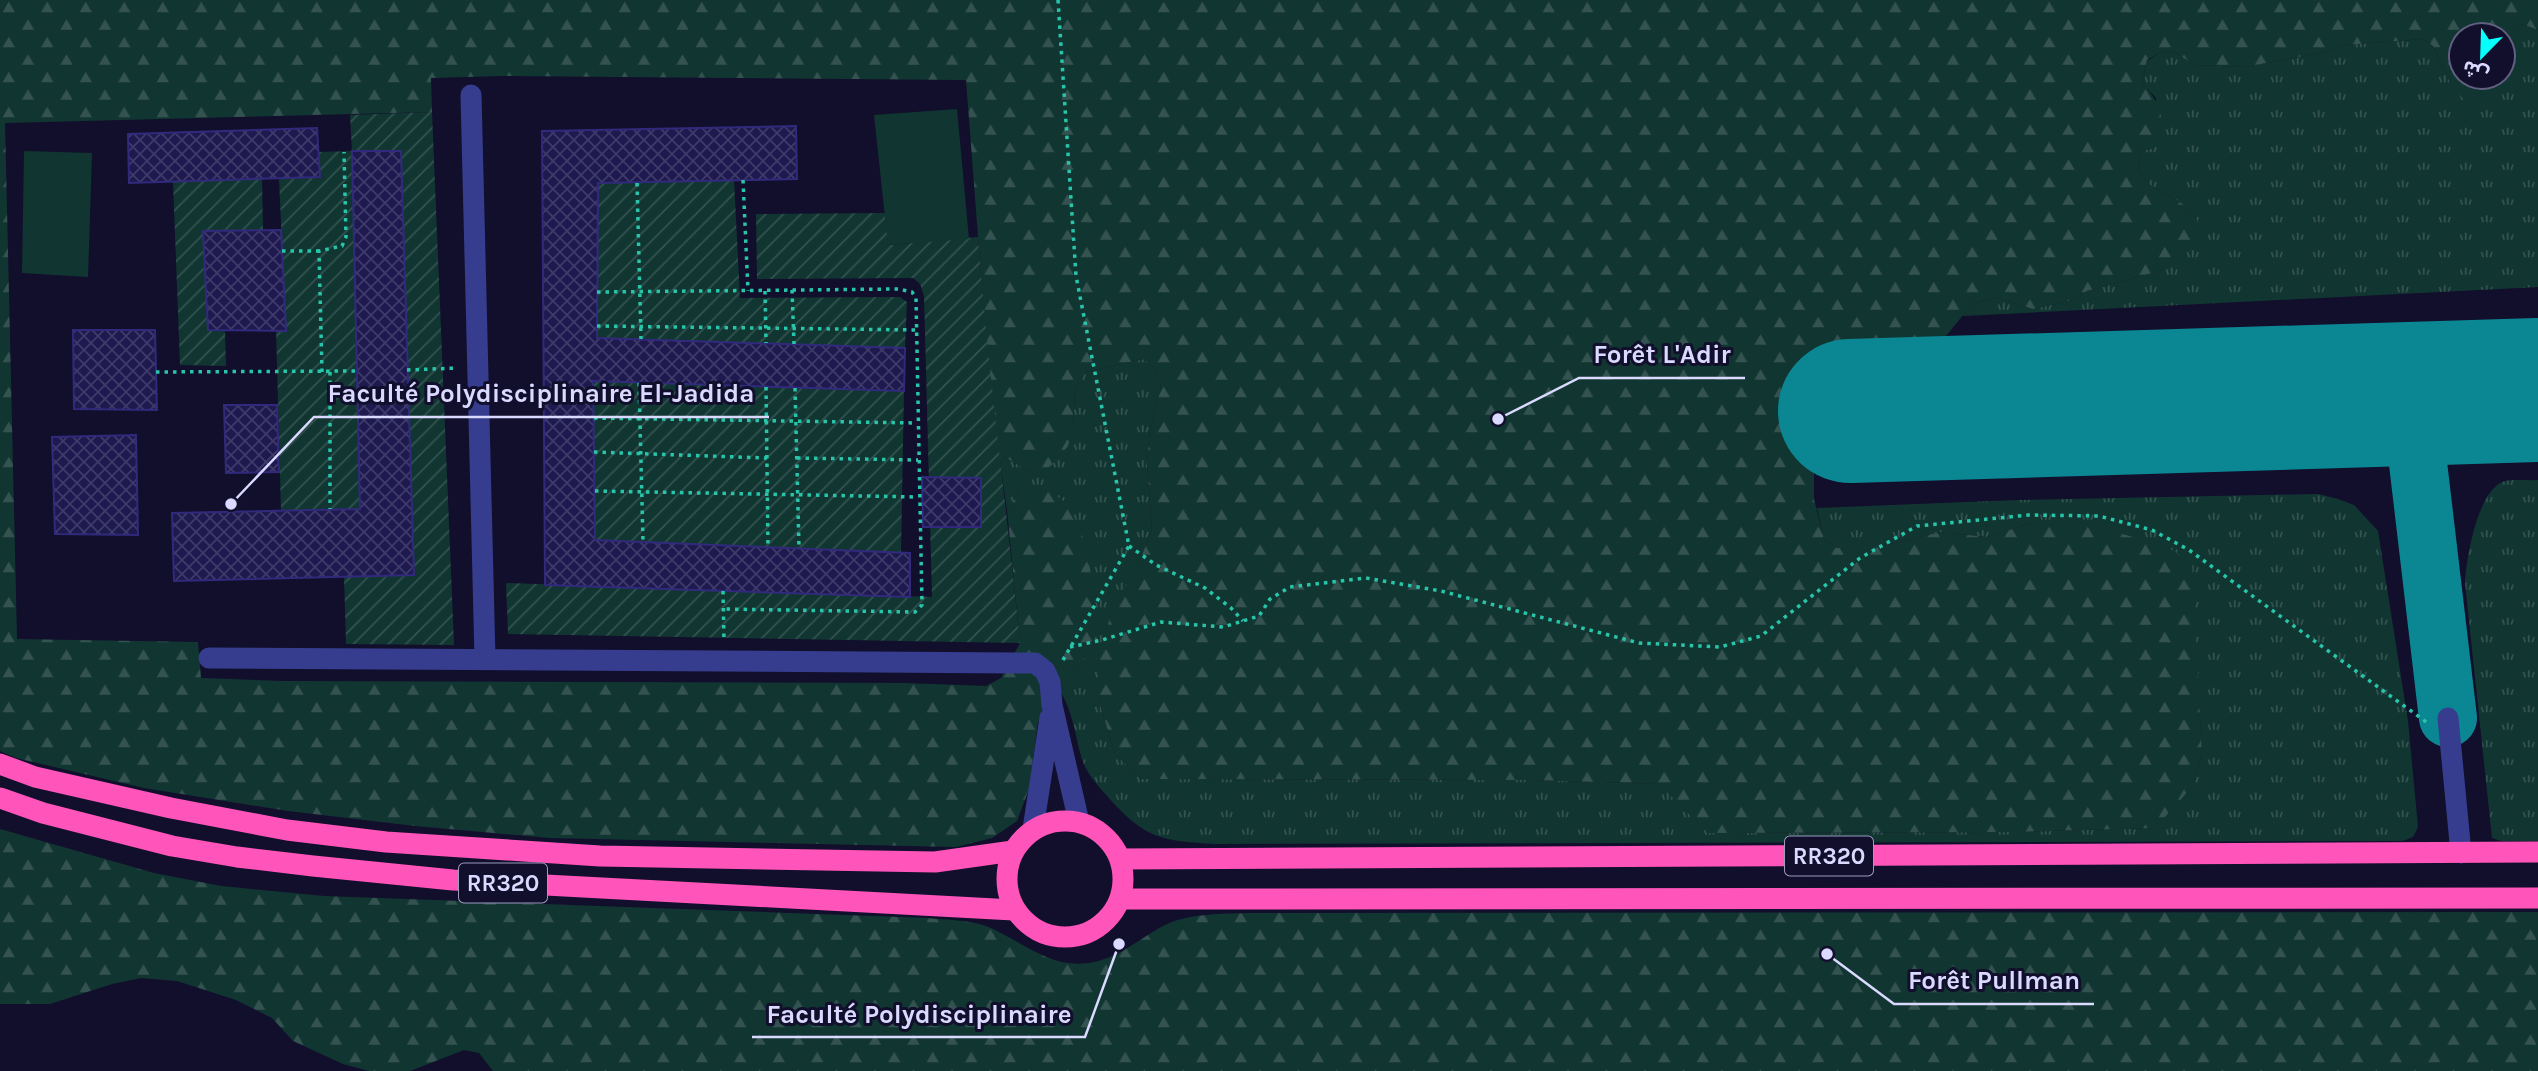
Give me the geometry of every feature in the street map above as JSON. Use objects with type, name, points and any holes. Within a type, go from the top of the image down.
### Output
[{"type":"highway","name":"RR320","points":[[0,764],[35,777],[171,808],[287,830],[386,842],[600,856],[935,862],[1013,851]]},
{"type":"highway","name":"RR320","points":[[0,798],[43,813],[173,846],[313,866],[453,880],[1014,910]]},
{"type":"highway","points":[[1055,821],[1079,822],[1096,829],[1111,842],[1120,859],[1124,879],[1121,899],[1110,918],[1092,932],[1071,938],[1049,936],[1029,927],[1014,910],[1007,891],[1006,870],[1013,851],[1033,829],[1055,821]]},
{"type":"highway","name":"RR320","points":[[1120,859],[2538,852]]},
{"type":"highway","name":"RR320","points":[[1121,899],[2538,898]]},
{"type":"street","points":[[471,95],[485,659]]},
{"type":"street","points":[[209,658],[1035,663],[1045,671],[1050,682],[1052,705],[1079,822]]},
{"type":"street","points":[[1033,829],[1052,705]]},
{"type":"street","points":[[2449,729],[2461,853]]},
{"type":"path","points":[[1050,682],[1129,546],[1076,276],[1058,0]]},
{"type":"path","points":[[282,251],[319,251],[342,246],[346,237],[344,152]]},
{"type":"path","points":[[743,180],[747,291]]},
{"type":"path","points":[[637,183],[642,339]]},
{"type":"path","points":[[319,251],[322,372]]},
{"type":"path","points":[[597,292],[898,289],[912,292],[916,298],[922,605],[915,612],[723,610]]},
{"type":"path","points":[[792,290],[794,344]]},
{"type":"path","points":[[765,291],[766,343]]},
{"type":"path","points":[[597,326],[917,330]]},
{"type":"path","points":[[407,370],[478,367]]},
{"type":"path","points":[[156,372],[357,372]]},
{"type":"path","points":[[330,372],[330,509]]},
{"type":"path","points":[[639,383],[643,542]]},
{"type":"path","points":[[766,387],[768,547]]},
{"type":"path","points":[[795,388],[799,548]]},
{"type":"path","points":[[594,418],[917,423]]},
{"type":"path","points":[[594,453],[767,458]]},
{"type":"path","points":[[796,458],[918,460]]},
{"type":"path","points":[[595,491],[918,497]]},
{"type":"path","points":[[1070,647],[1161,622],[1223,627],[1259,616],[1270,599],[1290,587],[1366,578],[1441,591],[1639,643],[1720,647],[1761,636],[1860,558],[1917,526],[2029,514],[2099,516],[2152,530],[2189,551],[2449,729]]},
{"type":"path","points":[[1129,546],[1156,565],[1205,588],[1244,622]]},
{"type":"path","points":[[723,591],[724,660]]},
{"type":"green space","points":[[0,0],[2538,0],[2538,30],[2522,24],[2517,28],[2517,21],[2447,21],[2447,76],[2433,46],[2423,39],[2346,45],[2315,54],[2245,67],[2194,65],[2176,53],[2161,52],[2147,60],[2142,83],[2159,109],[2162,140],[2153,148],[2141,151],[2138,170],[2150,185],[2183,204],[2197,220],[2197,238],[2163,270],[2087,291],[2073,300],[2033,309],[1995,297],[1972,304],[1924,363],[1873,383],[1833,432],[1814,470],[1814,499],[1824,539],[1836,548],[1874,548],[1940,532],[1987,537],[2032,523],[2078,522],[2163,545],[2192,562],[2202,754],[2192,787],[2155,828],[2017,832],[1708,833],[1659,784],[1531,780],[1142,779],[1115,754],[1098,698],[1099,651],[1114,606],[1137,567],[1152,530],[1147,462],[1150,429],[1161,387],[1157,370],[1144,359],[1085,372],[1075,390],[1073,427],[1068,446],[1052,465],[1036,475],[999,454],[986,340],[966,80],[502,76],[431,78],[432,112],[5,123],[17,639],[198,642],[201,678],[282,681],[904,683],[986,686],[1001,678],[1020,643],[1007,510],[1020,489],[1045,487],[1070,506],[1086,545],[1098,618],[1088,653],[1038,722],[1029,789],[1017,821],[992,838],[956,847],[550,838],[288,811],[144,788],[16,758],[0,751]]},
{"type":"green space","points":[[2522,24],[2538,30],[2538,287],[1962,316],[1972,304],[1995,297],[2033,309],[2073,300],[2087,291],[2163,270],[2197,220],[2183,204],[2150,185],[2138,170],[2141,151],[2153,148],[2156,98],[2142,83],[2147,61],[2161,52],[2176,53],[2194,65],[2245,67],[2315,54],[2346,45],[2423,39],[2433,46],[2447,76],[2447,91],[2461,91],[2475,101],[2479,91],[2517,91],[2517,28]]},
{"type":"green space","points":[[2457,91],[2480,91],[2476,101],[2464,100]]},
{"type":"green space","points":[[957,109],[969,239],[888,245],[874,115]]},
{"type":"green space","points":[[432,112],[454,645],[346,644],[344,577],[372,576],[360,509],[281,511],[276,330],[286,330],[279,179],[320,177],[319,152],[352,151],[350,115]]},
{"type":"green space","points":[[24,151],[92,153],[88,277],[22,273]]},
{"type":"green space","points":[[262,179],[263,230],[203,231],[208,329],[225,330],[226,366],[180,365],[173,182]]},
{"type":"green space","points":[[734,180],[740,298],[900,297],[907,302],[905,348],[597,338],[598,183]]},
{"type":"green space","points":[[885,213],[889,245],[978,237],[1020,643],[508,634],[506,583],[932,597],[924,296],[920,284],[913,278],[757,279],[756,214]]},
{"type":"green space","points":[[1144,359],[1157,370],[1161,387],[1150,429],[1147,462],[1152,530],[1137,567],[1098,698],[1115,754],[1142,779],[1531,780],[1660,784],[1708,833],[2017,832],[2154,828],[2192,787],[2202,754],[2191,562],[2032,523],[1987,537],[1940,532],[1874,548],[1836,548],[1824,539],[1817,508],[2018,500],[2318,494],[2354,505],[2378,531],[2408,721],[2418,827],[2413,837],[2403,841],[1216,844],[1168,839],[1156,835],[1144,830],[1121,811],[1094,781],[1083,762],[1071,717],[1060,691],[1088,653],[1020,489],[1007,510],[999,454],[1036,475],[1073,427],[1075,390],[1085,372]]},
{"type":"green space","points":[[593,381],[904,391],[901,553],[595,540]]},
{"type":"green space","points":[[2538,480],[2538,841],[2501,841],[2492,838],[2466,572],[2475,526],[2481,510],[2496,486],[2505,481]]},
{"type":"green space","points":[[0,829],[154,873],[221,886],[324,896],[957,920],[986,926],[1048,958],[1075,964],[1110,957],[1175,921],[1195,916],[1249,913],[2538,912],[2538,1071],[493,1071],[479,1053],[464,1050],[410,1071],[369,1071],[343,1064],[293,1041],[272,1018],[236,1000],[177,981],[141,978],[112,984],[50,1004],[0,1004]]},
{"type":"building","points":[[796,126],[797,179],[598,183],[597,338],[905,348],[904,391],[593,381],[595,540],[910,553],[910,597],[545,585],[542,131]]},
{"type":"building","points":[[317,128],[320,177],[129,183],[128,134]]},
{"type":"building","points":[[352,151],[401,151],[414,575],[174,581],[172,513],[360,509]]},
{"type":"building","points":[[281,230],[286,331],[208,330],[203,231]]},
{"type":"building","points":[[73,330],[155,330],[157,410],[74,409]]},
{"type":"building","points":[[224,405],[277,405],[279,472],[226,473]]},
{"type":"building","points":[[136,435],[138,535],[55,534],[52,437]]},
{"type":"building","points":[[922,477],[981,478],[981,527],[923,527]]},
{"type":"taxiway","points":[[2410,395],[2448,718]]},
{"type":"runway","points":[[1850,411],[2538,390]]},
{"type":"place","name":"Forêt L'Adir","points":[[1498,419]]},
{"type":"place","name":"Faculté Polydisciplinaire El-Jadida","points":[[231,504]]},
{"type":"place","name":"Faculté Polydisciplinaire","points":[[1119,944]]},
{"type":"place","name":"Forêt Pullman","points":[[1827,954]]}]
